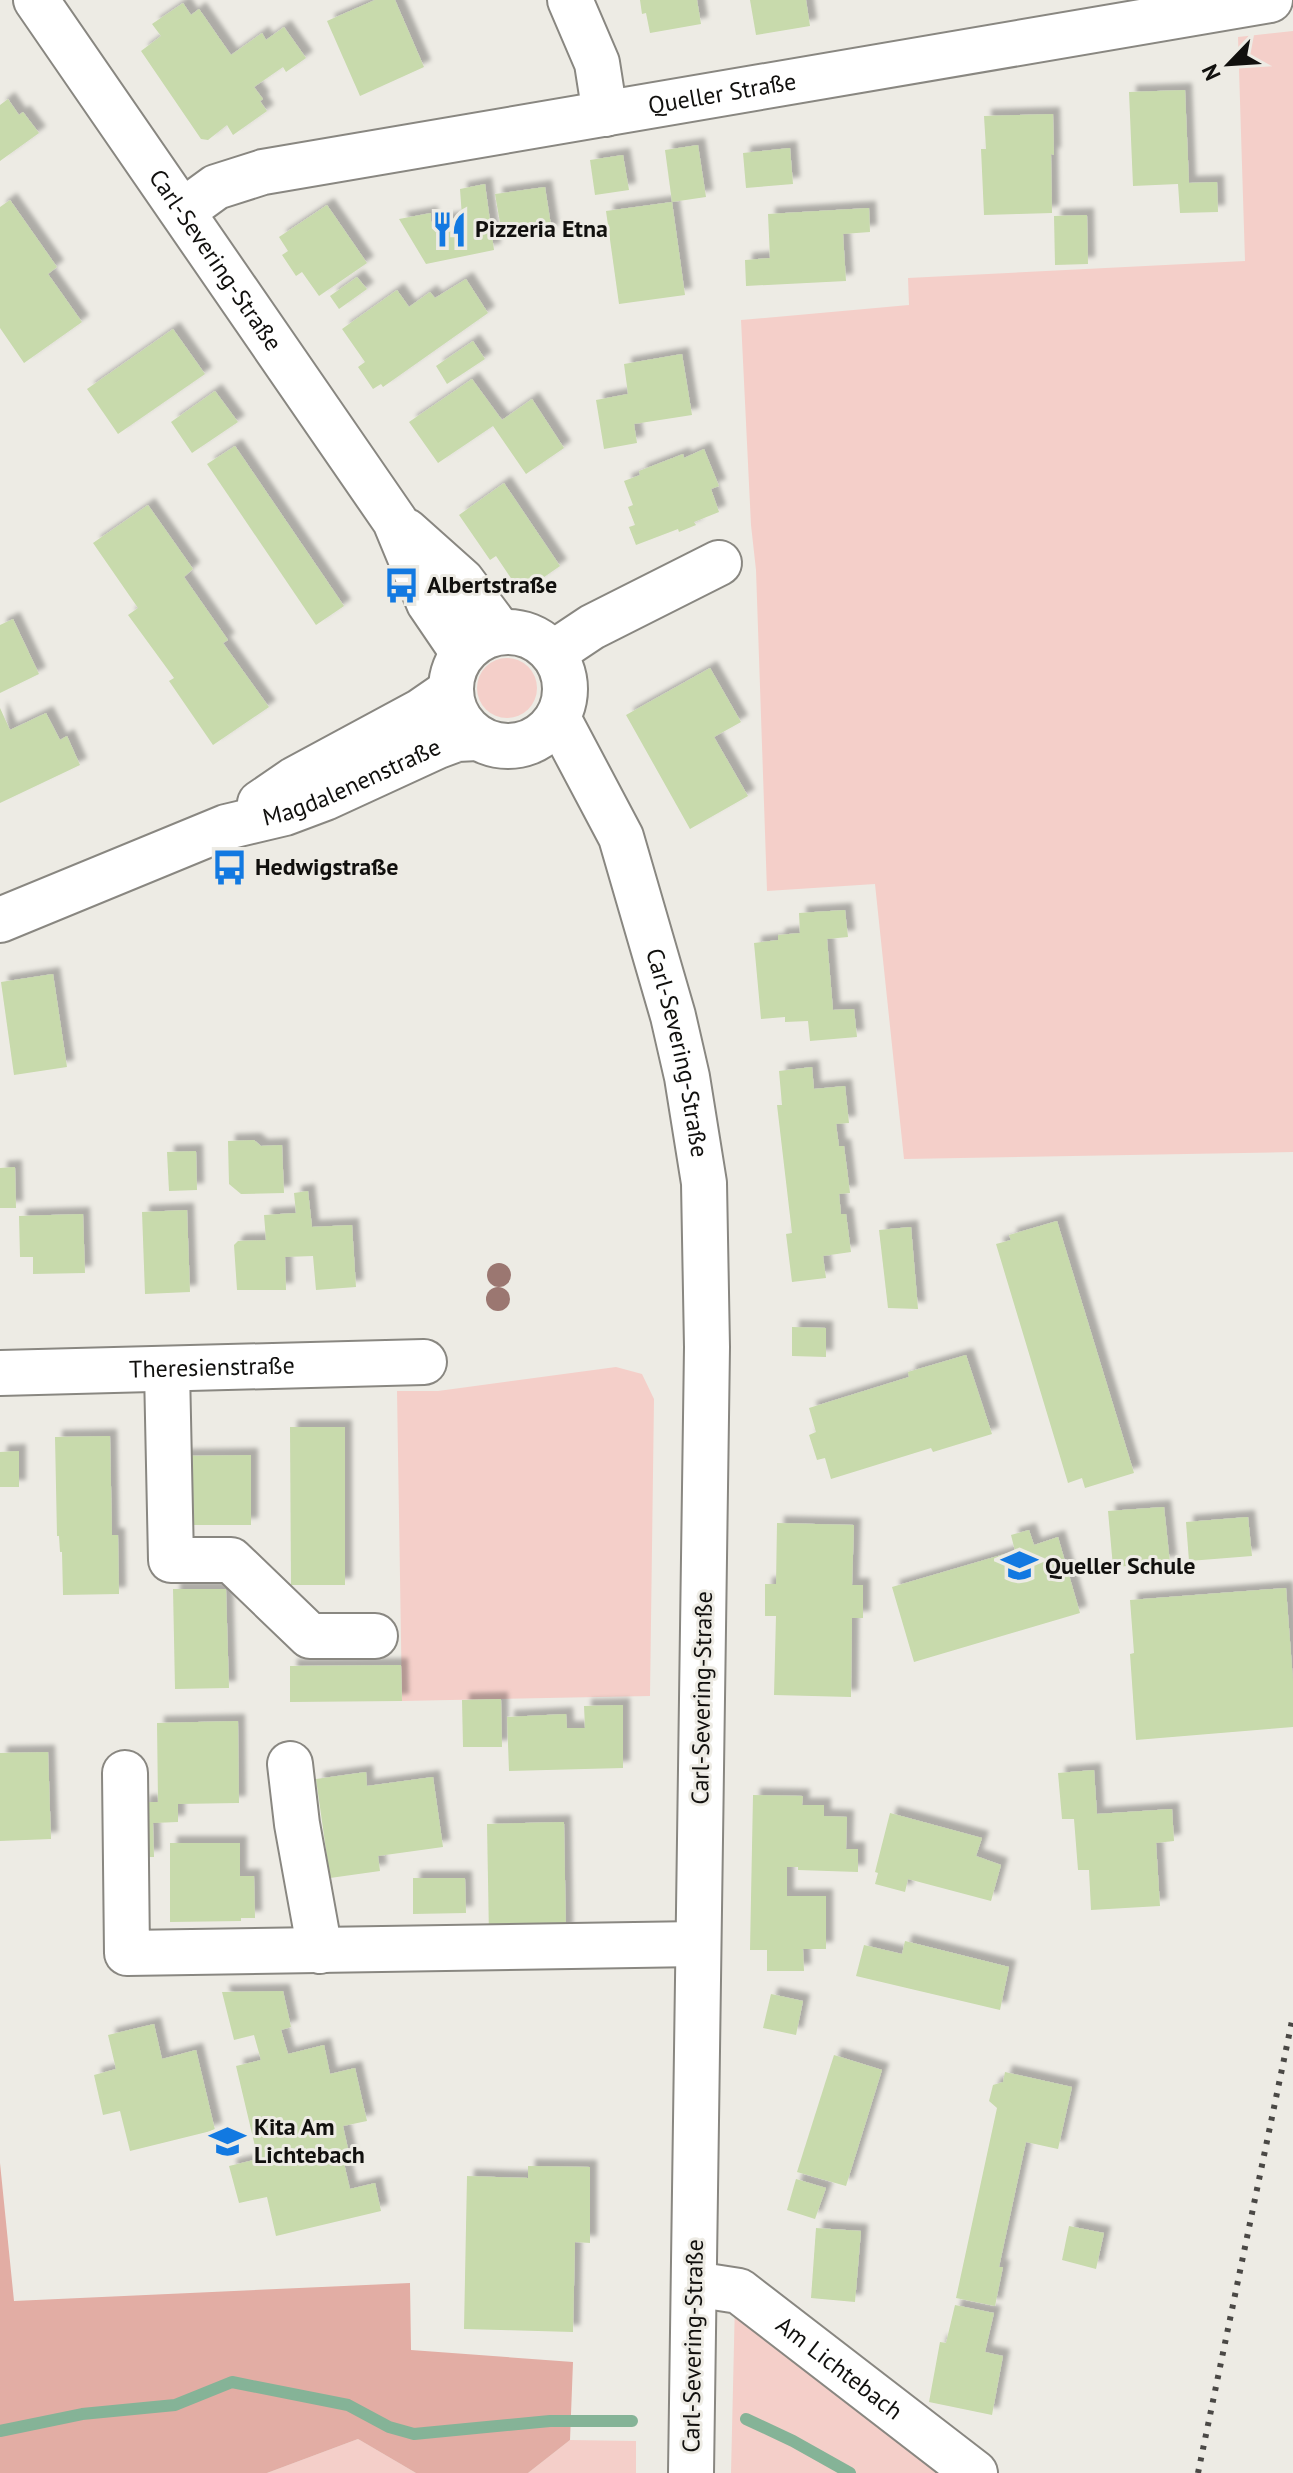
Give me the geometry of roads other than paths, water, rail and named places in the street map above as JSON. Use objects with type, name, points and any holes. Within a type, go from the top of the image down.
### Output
[{"type":"street","name":"Carl-Severing-Straße","points":[[36,0],[395,521],[429,603],[471,658]]},
{"type":"street","points":[[570,0],[597,63],[605,114]]},
{"type":"street","name":"Queller Straße","points":[[183,211],[216,187],[263,172],[1270,0]]},
{"type":"street","points":[[553,653],[592,627],[719,563]]},
{"type":"street","points":[[520,633],[538,640],[553,653],[566,685],[564,702],[542,731],[509,747],[493,745],[477,738],[464,725],[454,709],[471,658],[520,633]]},
{"type":"street","name":"Magdalenenstraße","points":[[226,827],[295,779],[421,711],[471,658]]},
{"type":"street","name":"Carl-Severing-Straße","points":[[542,731],[621,837],[673,1016],[687,1077],[704,1194],[707,1347],[691,2473]]},
{"type":"street","name":"Magdalenenstraße","points":[[0,920],[226,827],[285,813],[325,798],[438,746],[457,739],[477,738]]},
{"type":"street","name":"Theresienstraße","points":[[0,1373],[424,1362]]},
{"type":"street","points":[[167,1370],[171,1560],[231,1560],[310,1636],[375,1636]]},
{"type":"street","points":[[290,1764],[297,1824],[320,1951]]},
{"type":"street","points":[[125,1773],[127,1953],[698,1944]]},
{"type":"street","name":"Am Lichtebach","points":[[694,2284],[739,2291],[975,2473]]},
{"type":"waterway","points":[[0,2431],[82,2414],[175,2405],[232,2382],[348,2405],[389,2427],[414,2434],[550,2421],[632,2421]]},
{"type":"waterway","points":[[746,2419],[850,2473]]},
{"type":"railway","points":[[1198,2473],[1293,2016]]},
{"type":"place","name":"Pizzeria Etna","points":[[449,229]]},
{"type":"place","name":"Albertstraße","points":[[401,585]]},
{"type":"place","name":"Hedwigstraße","points":[[229,867]]},
{"type":"place","name":"Queller Schule","points":[[1019,1566]]},
{"type":"place","name":"Kita Am Lichtebach","points":[[228,2141]]}]
